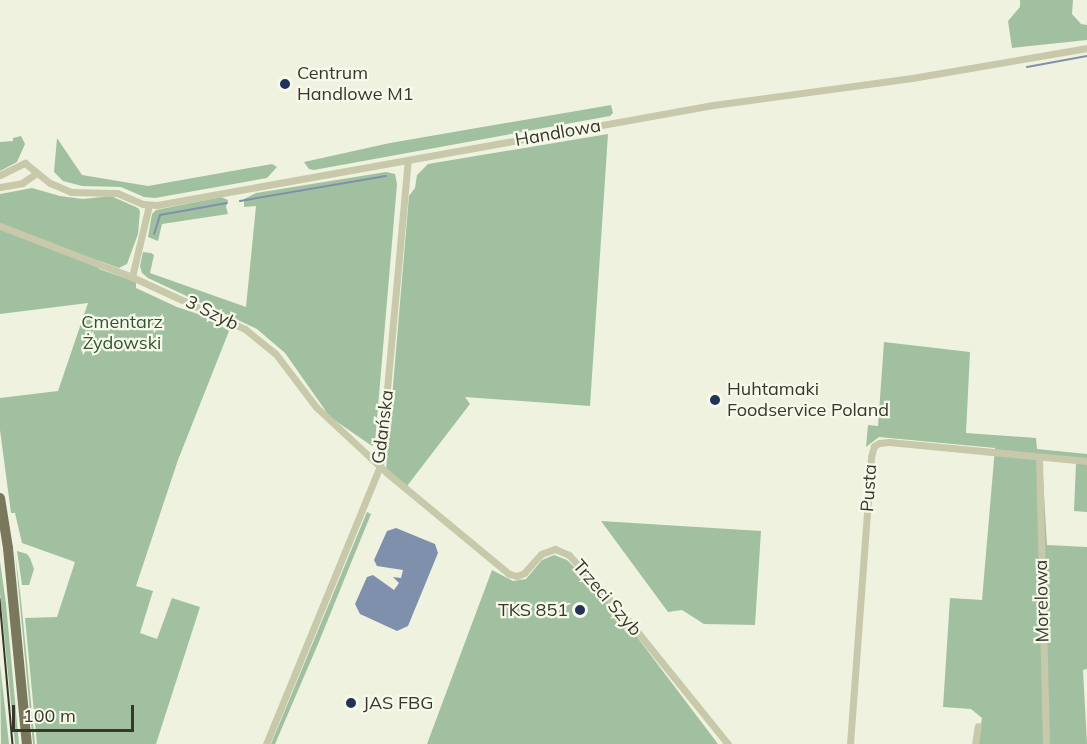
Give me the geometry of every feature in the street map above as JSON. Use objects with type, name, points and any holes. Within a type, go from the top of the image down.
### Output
[{"type":"main road","points":[[0,498],[8,548],[27,744]]},
{"type":"street","name":"Handlowa","points":[[148,205],[713,105],[912,78],[1087,48]]},
{"type":"street","name":"Gdańska","points":[[266,744],[380,466],[408,160]]},
{"type":"street","points":[[0,174],[25,163],[50,183],[70,192],[117,193],[148,205],[132,277]]},
{"type":"street","points":[[0,187],[22,183],[38,173]]},
{"type":"street","name":"3 Szyb","points":[[0,226],[132,277],[199,306],[260,340],[275,353],[316,407],[380,466]]},
{"type":"street","name":"Pusta","points":[[850,744],[871,457],[874,447],[879,443],[889,442],[1087,462]]},
{"type":"street","name":"Morelowa","points":[[1039,457],[1046,744]]},
{"type":"street","name":"Trzeci Szyb","points":[[380,466],[509,574],[517,576],[524,573],[541,554],[555,549],[569,555],[627,619],[728,744]]},
{"type":"street","points":[[975,744],[978,726]]},
{"type":"green space","points":[[1020,0],[1073,0],[1072,14],[1081,24],[1087,25],[1087,40],[1012,48],[1008,21],[1020,7]]},
{"type":"green space","points":[[611,105],[613,113],[610,116],[314,170],[309,169],[304,162],[390,143]]},
{"type":"green space","points":[[608,134],[590,406],[465,397],[470,404],[407,486],[386,469],[409,196],[415,188],[417,175],[428,164]]},
{"type":"green space","points":[[21,136],[25,144],[17,162],[0,171],[0,142],[13,141],[13,138]]},
{"type":"green space","points":[[57,138],[82,175],[148,186],[272,164],[277,167],[267,178],[155,198],[144,197],[121,187],[82,186],[63,181],[54,172]]},
{"type":"green space","points":[[386,172],[395,174],[397,184],[375,442],[372,446],[330,417],[285,353],[257,329],[148,278],[142,273],[140,266],[143,252],[151,253],[154,255],[150,273],[246,307],[256,206],[244,207],[244,199],[256,193]]},
{"type":"green space","name":"Cmentarz Żydowski","points":[[32,188],[60,196],[83,199],[111,196],[138,208],[140,211],[138,234],[127,264],[119,268],[100,261],[99,269],[136,282],[136,288],[177,307],[210,318],[229,331],[178,460],[136,586],[153,591],[140,633],[157,639],[172,598],[200,607],[156,744],[37,744],[25,618],[57,617],[75,562],[22,543],[15,513],[11,513],[0,430],[0,398],[58,391],[88,303],[0,314],[0,194]]},
{"type":"green space","points":[[221,197],[228,200],[226,207],[228,214],[162,224],[158,241],[148,237],[152,214],[156,210]]},
{"type":"green space","points":[[884,342],[970,352],[966,433],[1036,438],[1037,449],[1087,454],[1087,512],[1074,511],[1076,463],[1042,460],[1047,545],[1087,547],[1087,669],[1083,670],[1087,744],[977,744],[982,718],[971,709],[943,707],[950,598],[982,600],[995,448],[879,437],[866,447],[868,425],[878,426]]},
{"type":"green space","points":[[367,512],[371,514],[318,644],[275,744],[271,744]]},
{"type":"green space","points":[[601,521],[761,531],[755,625],[704,624],[682,610],[668,612]]},
{"type":"green space","points":[[17,551],[27,554],[34,569],[29,585],[22,585]]},
{"type":"green space","points":[[15,552],[21,600],[35,744],[33,744]]},
{"type":"green space","points":[[554,555],[567,560],[609,600],[718,744],[427,744],[492,570],[513,581],[526,579],[542,560]]},
{"type":"green space","points":[[0,561],[19,744],[15,744],[0,593]]},
{"type":"green space","points":[[0,664],[9,744],[1,744]]},
{"type":"water","points":[[396,528],[435,544],[438,553],[408,626],[397,631],[360,614],[355,604],[367,577],[373,575],[394,590],[399,583],[393,577],[401,578],[403,570],[377,566],[374,560],[387,531]]},
{"type":"waterway","points":[[1027,67],[1087,56]]},
{"type":"waterway","points":[[240,201],[386,176]]},
{"type":"waterway","points":[[154,234],[160,215],[227,203]]},
{"type":"tram line","points":[[0,599],[13,744]]},
{"type":"place","name":"Centrum Handlowe M1","points":[[285,84]]},
{"type":"place","name":"Huhtamaki Foodservice Poland","points":[[715,400]]},
{"type":"place","name":"TKS 851","points":[[580,610]]},
{"type":"place","name":"JAS FBG","points":[[351,703]]}]
